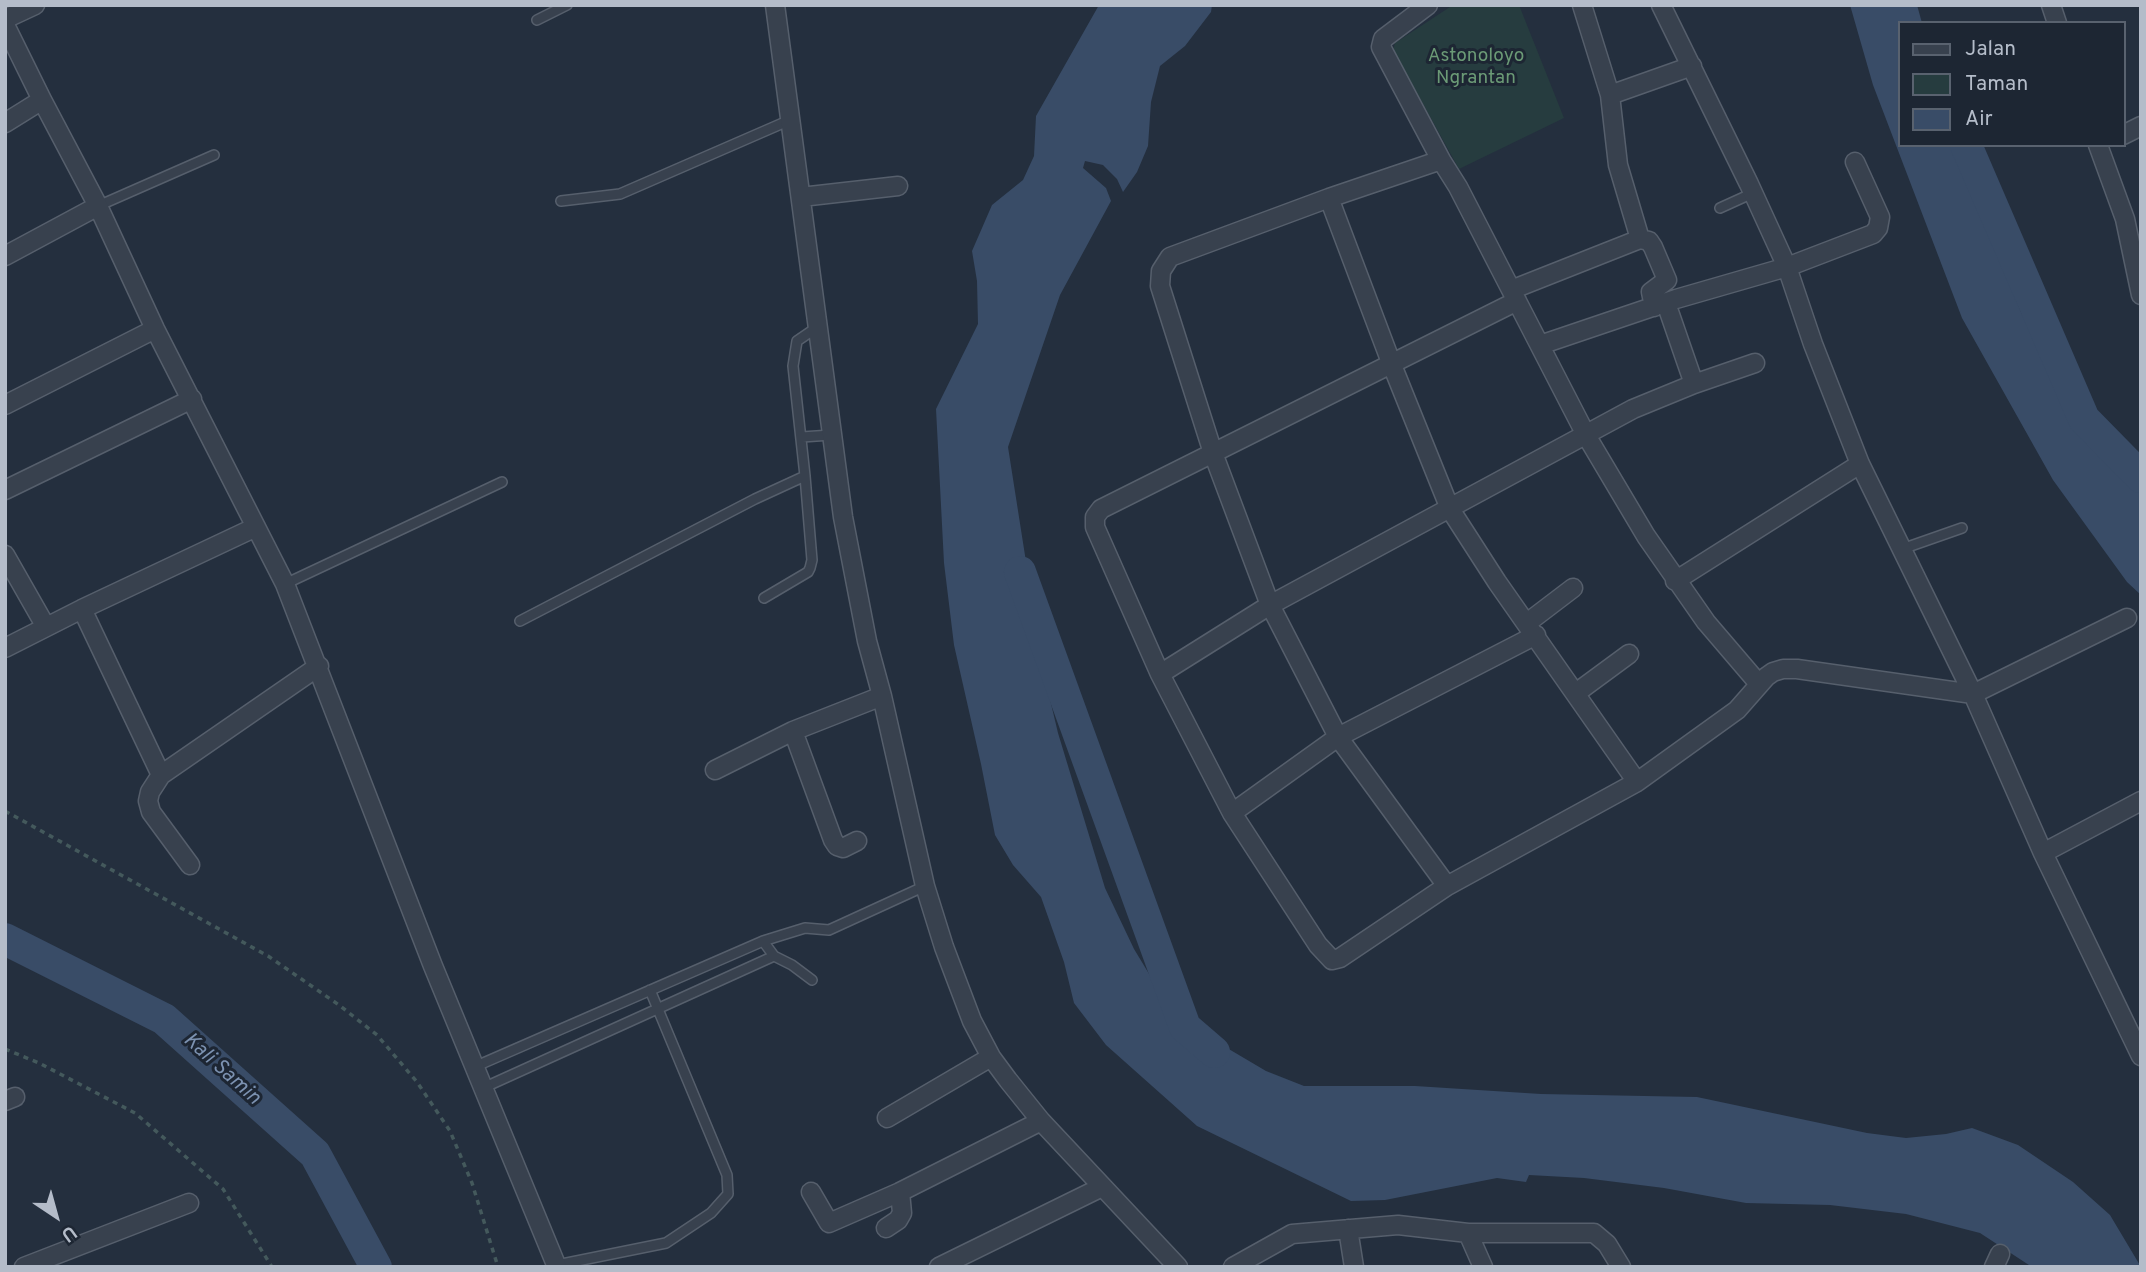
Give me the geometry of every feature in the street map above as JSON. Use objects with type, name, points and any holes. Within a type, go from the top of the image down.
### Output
[{"type":"street","points":[[5,19],[35,5]]},
{"type":"street","points":[[775,5],[843,517],[860,605],[925,886],[959,989],[991,1057],[1041,1121],[1178,1267]]},
{"type":"street","points":[[1428,5],[1382,39],[1381,47],[1586,435],[1675,581],[1759,684]]},
{"type":"street","points":[[1582,5],[1610,95],[1618,165],[1640,239]]},
{"type":"street","points":[[1661,5],[1787,267],[1813,344],[1860,464],[1973,694],[2043,853],[2141,1056]]},
{"type":"street","points":[[5,25],[285,584],[482,1088],[557,1266]]},
{"type":"street","points":[[1610,95],[1692,66]]},
{"type":"street","points":[[5,123],[43,100]]},
{"type":"street","points":[[2125,134],[2141,126]]},
{"type":"street","points":[[2100,147],[2126,219],[2141,295]]},
{"type":"street","points":[[1441,160],[1170,257],[1161,271],[1160,286],[1213,453],[1270,605],[1339,737],[1447,886]]},
{"type":"street","points":[[1540,345],[1787,267],[1872,234],[1878,228],[1880,217],[1855,162]]},
{"type":"street","points":[[801,197],[898,186]]},
{"type":"street","points":[[1329,198],[1450,509],[1497,582],[1637,782]]},
{"type":"street","points":[[5,256],[98,206]]},
{"type":"street","points":[[1694,384],[1660,305],[1651,292],[1666,282],[1667,277],[1649,241],[1640,239],[1514,296],[1392,365],[1101,509],[1095,517],[1095,527],[1160,674],[1232,813],[1318,945],[1332,960],[1340,958],[1447,886],[1637,782],[1737,710],[1773,672],[1783,668],[1797,669],[1973,694],[2127,618]]},
{"type":"street","points":[[5,405],[155,329]]},
{"type":"street","points":[[1160,674],[1270,605],[1651,400],[1755,363]]},
{"type":"street","points":[[5,490],[192,399]]},
{"type":"street","points":[[1675,581],[1860,464]]},
{"type":"street","points":[[5,648],[256,527]]},
{"type":"street","points":[[5,555],[46,627]]},
{"type":"street","points":[[1232,813],[1339,737],[1531,629],[1573,587]]},
{"type":"street","points":[[82,609],[161,775]]},
{"type":"street","points":[[1576,693],[1629,654]]},
{"type":"street","points":[[190,865],[150,812],[150,792],[161,775],[319,666]]},
{"type":"street","points":[[715,770],[793,731],[882,696]]},
{"type":"street","points":[[793,731],[833,840],[837,846],[843,848],[857,841]]},
{"type":"street","points":[[2043,853],[2141,801]]},
{"type":"street","points":[[887,1118],[991,1057]]},
{"type":"street","points":[[811,1192],[830,1223],[900,1192],[1041,1121]]},
{"type":"street","points":[[939,1267],[1102,1188]]},
{"type":"street","points":[[886,1228],[898,1220],[902,1213],[900,1192]]},
{"type":"street","points":[[24,1267],[188,1203]]},
{"type":"street","points":[[1233,1267],[1292,1234],[1398,1225],[1468,1233],[1594,1233],[1607,1244],[1621,1267]]},
{"type":"street","points":[[1348,1229],[1354,1267]]},
{"type":"street","points":[[1468,1233],[1483,1267]]},
{"type":"lane","points":[[537,20],[568,5]]},
{"type":"lane","points":[[561,201],[620,194],[790,120]]},
{"type":"lane","points":[[98,206],[214,155]]},
{"type":"lane","points":[[1720,208],[1753,192]]},
{"type":"lane","points":[[764,598],[808,572],[812,560],[793,366],[797,341],[816,328]]},
{"type":"lane","points":[[802,437],[831,435]]},
{"type":"lane","points":[[520,621],[755,499],[805,477]]},
{"type":"lane","points":[[285,584],[502,482]]},
{"type":"lane","points":[[1902,549],[1962,528]]},
{"type":"lane","points":[[474,1067],[763,941],[805,928],[828,930],[925,886]]},
{"type":"lane","points":[[763,941],[774,956],[812,980]]},
{"type":"lane","points":[[482,1088],[774,956]]},
{"type":"lane","points":[[557,1266],[666,1243],[711,1213],[728,1194],[727,1175],[650,990]]},
{"type":"path","points":[[5,811],[268,956],[339,1004],[377,1035],[417,1082],[450,1131],[472,1183],[498,1267]]},
{"type":"path","points":[[5,1049],[39,1063],[135,1112],[223,1189],[272,1267]]},
{"type":"green space","name":"Astonoloyo Ngrantan","points":[[1453,5],[1519,5],[1564,118],[1459,169],[1393,50],[1395,43]]},
{"type":"water","points":[[1099,5],[1212,5],[1211,12],[1185,46],[1160,66],[1151,102],[1148,146],[1137,172],[1123,192],[1117,179],[1103,165],[1085,161],[1083,168],[1106,188],[1111,201],[1060,295],[1008,447],[1043,670],[1058,733],[1105,888],[1134,949],[1183,1022],[1266,1071],[1304,1086],[1415,1086],[1541,1094],[1697,1097],[1867,1133],[1906,1138],[1972,1128],[2018,1145],[2073,1182],[2110,1215],[2141,1267],[2032,1267],[1980,1233],[1906,1214],[1830,1205],[1746,1203],[1664,1188],[1584,1178],[1529,1175],[1526,1182],[1497,1178],[1385,1200],[1351,1201],[1197,1126],[1106,1045],[1074,1003],[1064,962],[1041,897],[1013,865],[995,835],[954,645],[944,563],[936,409],[978,324],[977,281],[972,251],[992,205],[1023,180],[1034,156],[1036,116]]},
{"type":"water","points":[[1850,5],[1917,5],[1921,21],[1898,21],[1898,147],[1957,147],[2021,312],[2056,369],[2094,418],[2141,465],[2141,595],[2127,582],[2053,480],[1962,318],[1873,85]]},
{"type":"waterway","points":[[1967,147],[2084,419],[2141,477]]},
{"type":"waterway","points":[[1020,572],[1185,1027],[1214,1052]]},
{"type":"waterway","name":"Kali Samin","points":[[5,939],[164,1019],[315,1154],[376,1267]]}]
